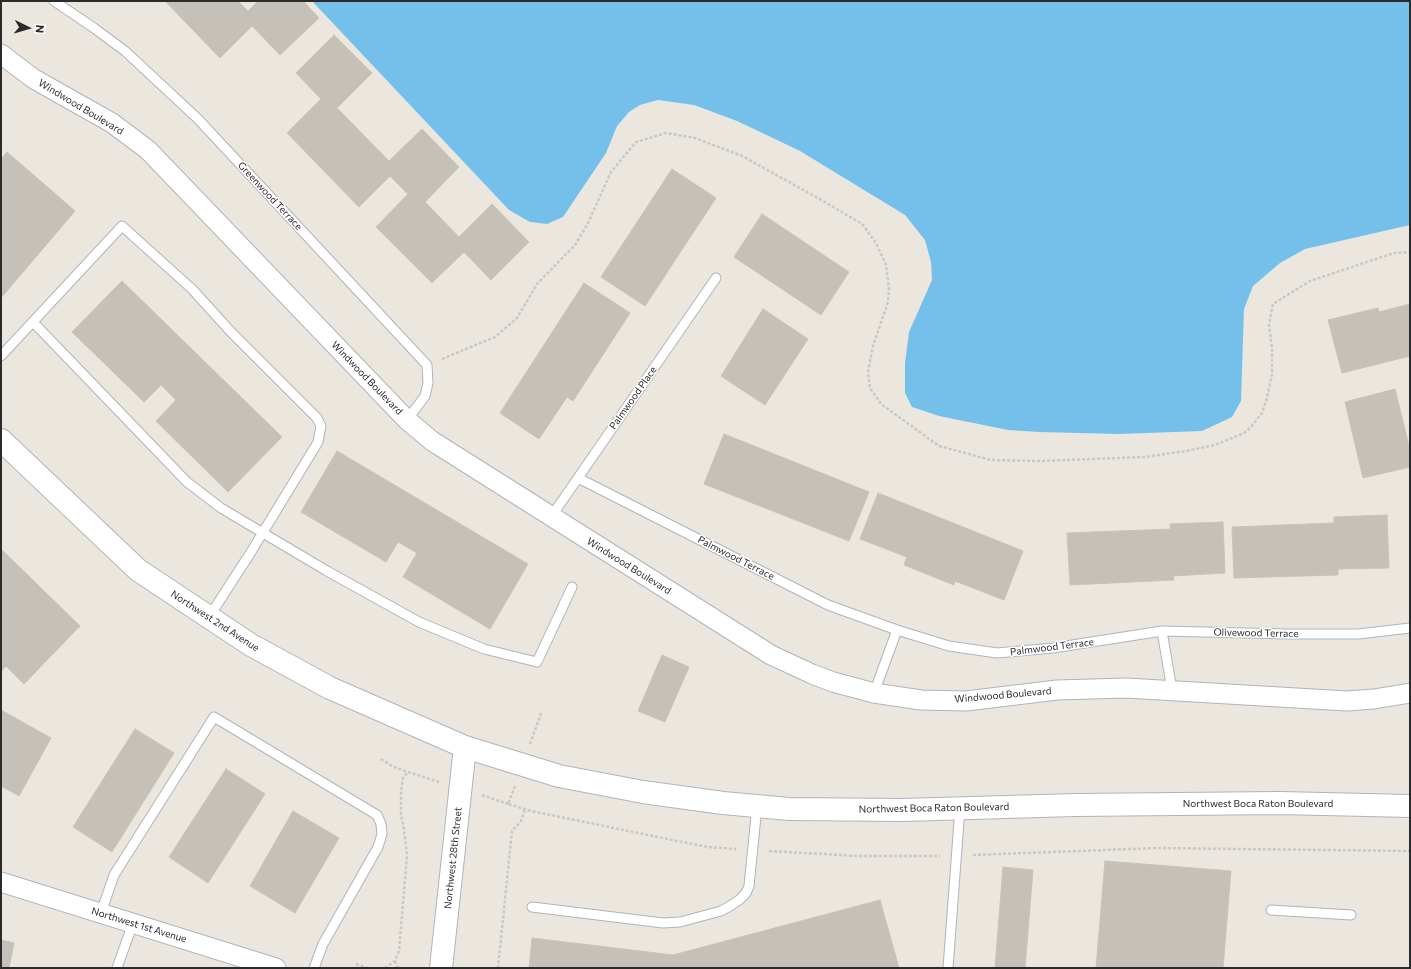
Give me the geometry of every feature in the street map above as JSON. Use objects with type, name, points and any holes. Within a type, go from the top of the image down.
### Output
[{"type":"street","name":"Windwood Boulevard","points":[[1,54],[34,79],[112,123],[148,150],[407,420],[432,442],[771,655],[812,674],[833,682],[874,693],[921,700],[966,701],[1057,690],[1126,688],[1348,701],[1374,699],[1410,693]]},
{"type":"street","name":"Northwest 2nd Avenue","points":[[1,440],[138,570],[251,645],[330,688],[465,747]]},
{"type":"street","name":"Northwest Boca Raton Boulevard","points":[[465,747],[559,776],[643,792],[723,803],[789,809],[903,810],[1272,803],[1410,806]]},
{"type":"street","name":"Northwest 28th Street","points":[[441,968],[465,747]]},
{"type":"street","name":"Northwest 1st Avenue","points":[[1,882],[133,923],[244,963],[276,968]]},
{"type":"lane","name":"Greenwood Terrace","points":[[54,1],[125,51],[192,114],[426,365]]},
{"type":"lane","points":[[1,356],[122,226],[192,288],[231,332],[317,418],[321,426],[318,442],[209,617]]},
{"type":"lane","name":"Palmwood Place","points":[[551,517],[716,278]]},
{"type":"lane","points":[[33,322],[187,482],[221,508],[262,533],[326,571],[419,622],[484,649],[537,662],[572,587]]},
{"type":"lane","points":[[407,420],[425,396],[428,383],[426,365]]},
{"type":"lane","name":"Palmwood Terrace","points":[[578,478],[828,605],[897,630],[949,646],[996,653],[1053,648],[1162,631]]},
{"type":"lane","name":"Olivewood Terrace","points":[[1162,631],[1350,634],[1410,628]]},
{"type":"lane","points":[[874,693],[897,630]]},
{"type":"lane","points":[[1162,631],[1172,690]]},
{"type":"lane","points":[[101,913],[114,874],[214,717],[378,815],[382,834],[378,847],[323,944],[314,968]]},
{"type":"lane","points":[[532,907],[663,923],[680,922],[722,911],[746,893],[749,886],[757,806]]},
{"type":"lane","points":[[948,968],[960,808]]},
{"type":"lane","points":[[1271,910],[1351,915]]},
{"type":"lane","points":[[117,968],[133,923]]},
{"type":"path","points":[[426,365],[495,337],[517,318],[537,284],[575,245],[588,223],[611,172],[636,142],[666,133],[696,138],[742,156],[826,202],[862,224],[876,243],[886,265],[889,288],[888,302],[874,346],[868,372],[870,388],[881,404],[939,446],[991,460],[1039,461],[1145,457],[1186,452],[1215,445],[1244,433],[1262,413],[1268,398],[1272,374],[1272,348],[1269,325],[1273,304],[1310,281],[1394,253],[1410,252]]},
{"type":"path","points":[[542,711],[508,804],[524,809],[707,847],[858,856],[957,856],[1157,848],[1410,850]]},
{"type":"path","points":[[385,968],[395,961],[399,951],[407,855],[404,830],[400,814],[403,778],[408,772]]},
{"type":"path","points":[[498,968],[512,831],[521,821],[524,809]]},
{"type":"path","points":[[395,961],[398,968]]},
{"type":"path","points":[[356,964],[368,968]]},
{"type":"water","points":[[312,1],[1410,1],[1410,225],[1305,249],[1280,263],[1253,286],[1244,309],[1241,401],[1232,417],[1202,431],[1119,434],[1039,432],[1008,430],[939,416],[912,407],[905,393],[905,363],[909,332],[932,280],[931,262],[925,240],[905,215],[800,151],[737,121],[694,105],[658,100],[640,105],[629,112],[617,126],[606,153],[563,217],[547,224],[530,222],[509,210]]},
{"type":"building","points":[[165,1],[238,1],[248,11],[258,1],[303,1],[319,18],[280,55],[252,26],[220,58]]},
{"type":"building","points":[[334,35],[372,73],[337,108],[389,161],[422,129],[459,167],[425,202],[459,237],[492,204],[529,242],[491,280],[464,252],[432,283],[376,227],[408,194],[390,176],[359,207],[287,133],[321,99],[296,73]]},
{"type":"building","points":[[7,152],[75,211],[1,298],[1,159]]},
{"type":"building","points":[[672,169],[716,198],[645,306],[601,277]]},
{"type":"building","points":[[762,214],[849,272],[821,315],[734,257]]},
{"type":"building","points":[[122,281],[282,437],[228,492],[156,421],[176,400],[161,385],[144,402],[72,332]]},
{"type":"building","points":[[584,283],[630,313],[573,401],[567,397],[539,439],[500,413]]},
{"type":"building","points":[[1410,304],[1410,356],[1342,373],[1328,320],[1378,308],[1379,312]]},
{"type":"building","points":[[763,309],[808,339],[765,405],[721,376]]},
{"type":"building","points":[[1395,389],[1410,450],[1410,467],[1363,478],[1345,402]]},
{"type":"building","points":[[724,434],[869,492],[849,541],[704,484]]},
{"type":"building","points":[[337,451],[528,564],[490,629],[403,577],[417,553],[398,542],[386,562],[301,512]]},
{"type":"building","points":[[878,493],[1023,551],[1004,600],[955,581],[954,585],[904,565],[907,557],[860,539]]},
{"type":"building","points":[[1387,515],[1389,568],[1338,569],[1338,575],[1234,578],[1232,527],[1334,523],[1334,517]]},
{"type":"building","points":[[1223,522],[1225,573],[1173,576],[1174,580],[1070,585],[1067,533],[1171,529],[1170,524]]},
{"type":"building","points":[[1,549],[80,626],[24,684],[6,666],[1,672]]},
{"type":"building","points":[[662,655],[689,667],[665,722],[638,711]]},
{"type":"building","points":[[1,710],[51,738],[19,796],[1,786]]},
{"type":"building","points":[[135,729],[174,753],[112,852],[73,827]]},
{"type":"building","points":[[226,769],[265,794],[208,883],[169,857]]},
{"type":"building","points":[[293,811],[339,838],[295,913],[250,886]]},
{"type":"building","points":[[1105,861],[1231,871],[1223,968],[1096,968]]},
{"type":"building","points":[[1003,867],[1033,870],[1025,968],[995,968]]},
{"type":"building","points":[[880,900],[899,968],[529,968],[532,938],[673,955]]},
{"type":"building","points":[[1,940],[14,943],[9,968],[1,968]]}]
